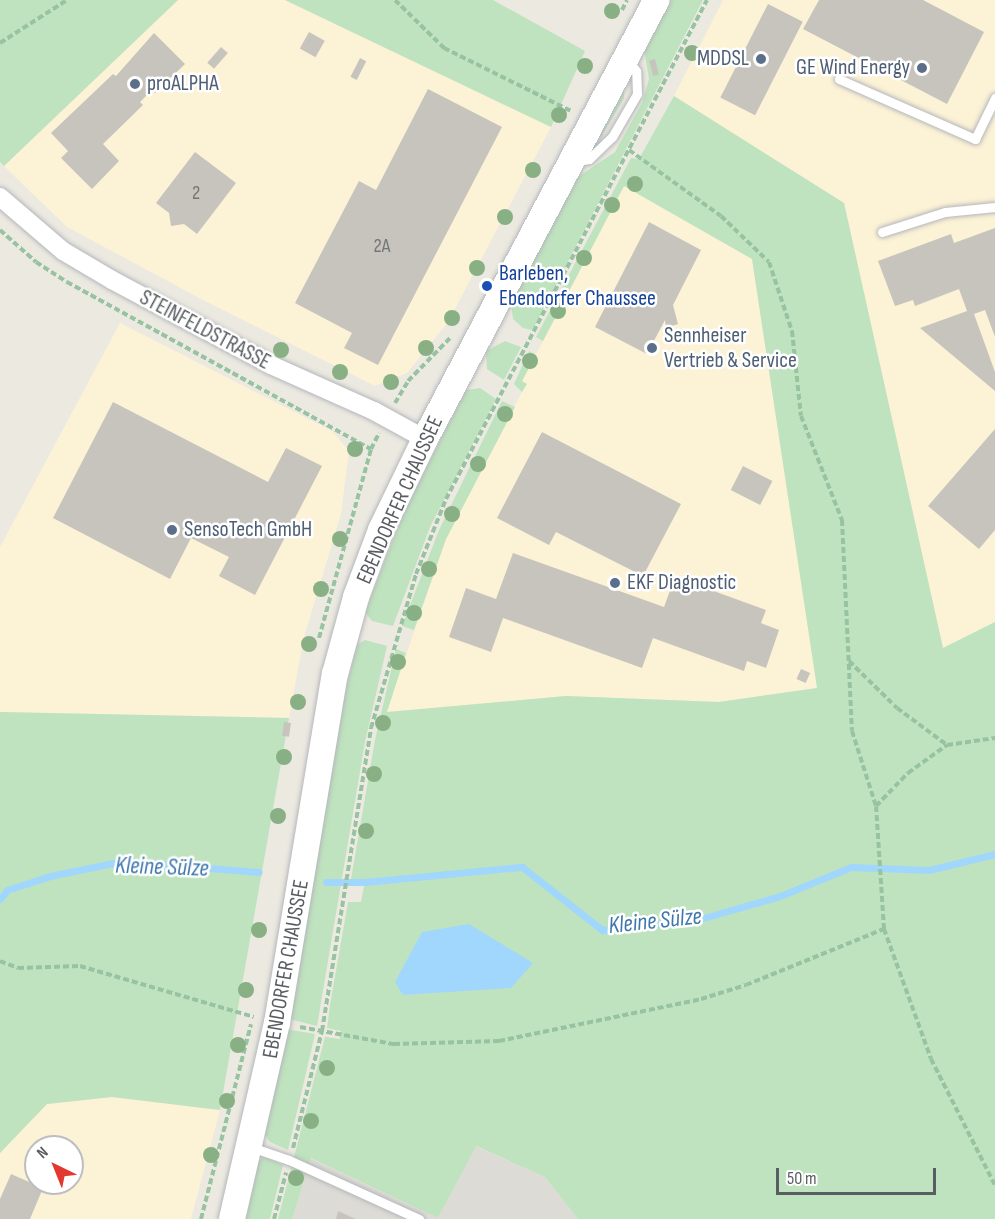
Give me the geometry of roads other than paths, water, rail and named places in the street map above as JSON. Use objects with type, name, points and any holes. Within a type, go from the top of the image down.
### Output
[{"type":"main road","name":"EBENDORFER CHAUSSEE","points":[[232,1219],[251,1147],[278,1023],[343,640],[381,530],[425,439],[656,0]]},
{"type":"street","name":"STEINFELDSTRASSE","points":[[0,197],[44,237],[80,262],[229,343],[374,411],[425,439]]},
{"type":"lane","points":[[839,79],[975,139],[995,98]]},
{"type":"lane","points":[[882,232],[945,212],[995,207]]},
{"type":"lane","points":[[251,1147],[290,1160],[419,1219]]},
{"type":"water","points":[[469,924],[533,963],[511,988],[403,995],[395,982],[422,932]]},
{"type":"waterway","name":"Kleine Sülze","points":[[326,882],[365,882],[522,867],[602,930],[696,920],[780,896],[851,867],[929,870],[995,854]]},
{"type":"waterway","name":"Kleine Sülze","points":[[0,899],[7,890],[50,876],[123,861],[259,872]]},
{"type":"place","name":"MDDSL","points":[[761,59]]},
{"type":"place","name":"GE Wind Energy","points":[[922,68]]},
{"type":"place","name":"proALPHA","points":[[135,84]]},
{"type":"place","name":"Barleben, Ebendorfer Chaussee","points":[[487,286]]},
{"type":"place","name":"Sennheiser Vertrieb & Service","points":[[652,348]]},
{"type":"place","name":"SensoTech GmbH","points":[[172,530]]},
{"type":"place","name":"EKF Diagnostic","points":[[615,583]]}]
